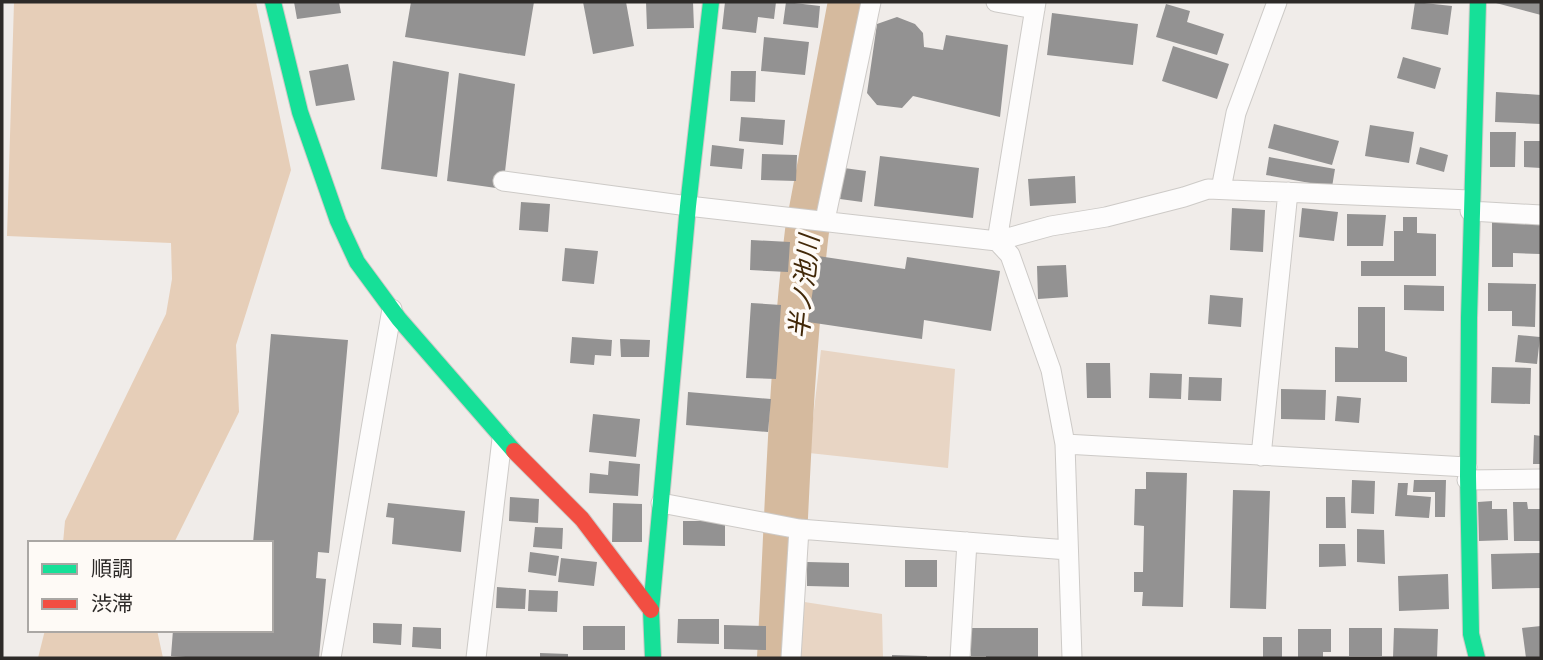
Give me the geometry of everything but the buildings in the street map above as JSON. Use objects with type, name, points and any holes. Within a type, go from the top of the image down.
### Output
[{"type":"street","points":[[273,2],[300,112],[338,221],[357,262],[502,439],[582,519],[652,610]]},
{"type":"street","points":[[653,658],[652,610],[661,503],[688,206],[711,2]]},
{"type":"street","points":[[825,220],[871,2]]},
{"type":"street","points":[[996,2],[1036,5],[998,241],[1010,256],[1051,370],[1065,444],[1072,658]]},
{"type":"street","points":[[1221,189],[1236,113],[1277,2]]},
{"type":"street","points":[[1477,658],[1471,634],[1467,473],[1470,206],[1478,2]]},
{"type":"street","points":[[503,181],[688,206],[998,241],[1051,226],[1106,217],[1171,201],[1208,189],[1288,192],[1470,206],[1541,215]]},
{"type":"street","points":[[1261,456],[1288,192]]},
{"type":"street","points":[[331,658],[393,309]]},
{"type":"street","points":[[476,658],[502,439]]},
{"type":"street","points":[[1065,444],[1261,456],[1541,479]]},
{"type":"street","points":[[661,503],[799,529],[1068,550]]},
{"type":"street","points":[[791,658],[799,529]]},
{"type":"street","points":[[960,658],[967,542]]},
{"type":"shaded area","points":[[14,2],[256,2],[291,170],[236,345],[239,412],[175,541],[63,541],[65,521],[166,314],[172,279],[171,243],[7,236]]},
{"type":"shaded area","points":[[821,350],[955,369],[948,468],[809,453]]},
{"type":"shaded area","points":[[798,601],[882,614],[883,658],[793,658]]},
{"type":"shaded area","points":[[44,632],[157,632],[163,658],[38,658]]},
{"type":"waterway","name":"半ノ池川","points":[[779,658],[801,284],[807,231],[850,2]]},
{"type":"traffic: fast","points":[[273,2],[300,112],[338,221],[357,262],[399,319],[514,451]]},
{"type":"traffic: fast","points":[[653,658],[651,610],[688,206],[711,2]]},
{"type":"traffic: fast","points":[[1477,658],[1471,634],[1468,476],[1469,318],[1478,2]]},
{"type":"traffic: jam","points":[[514,451],[582,519],[651,610]]}]
